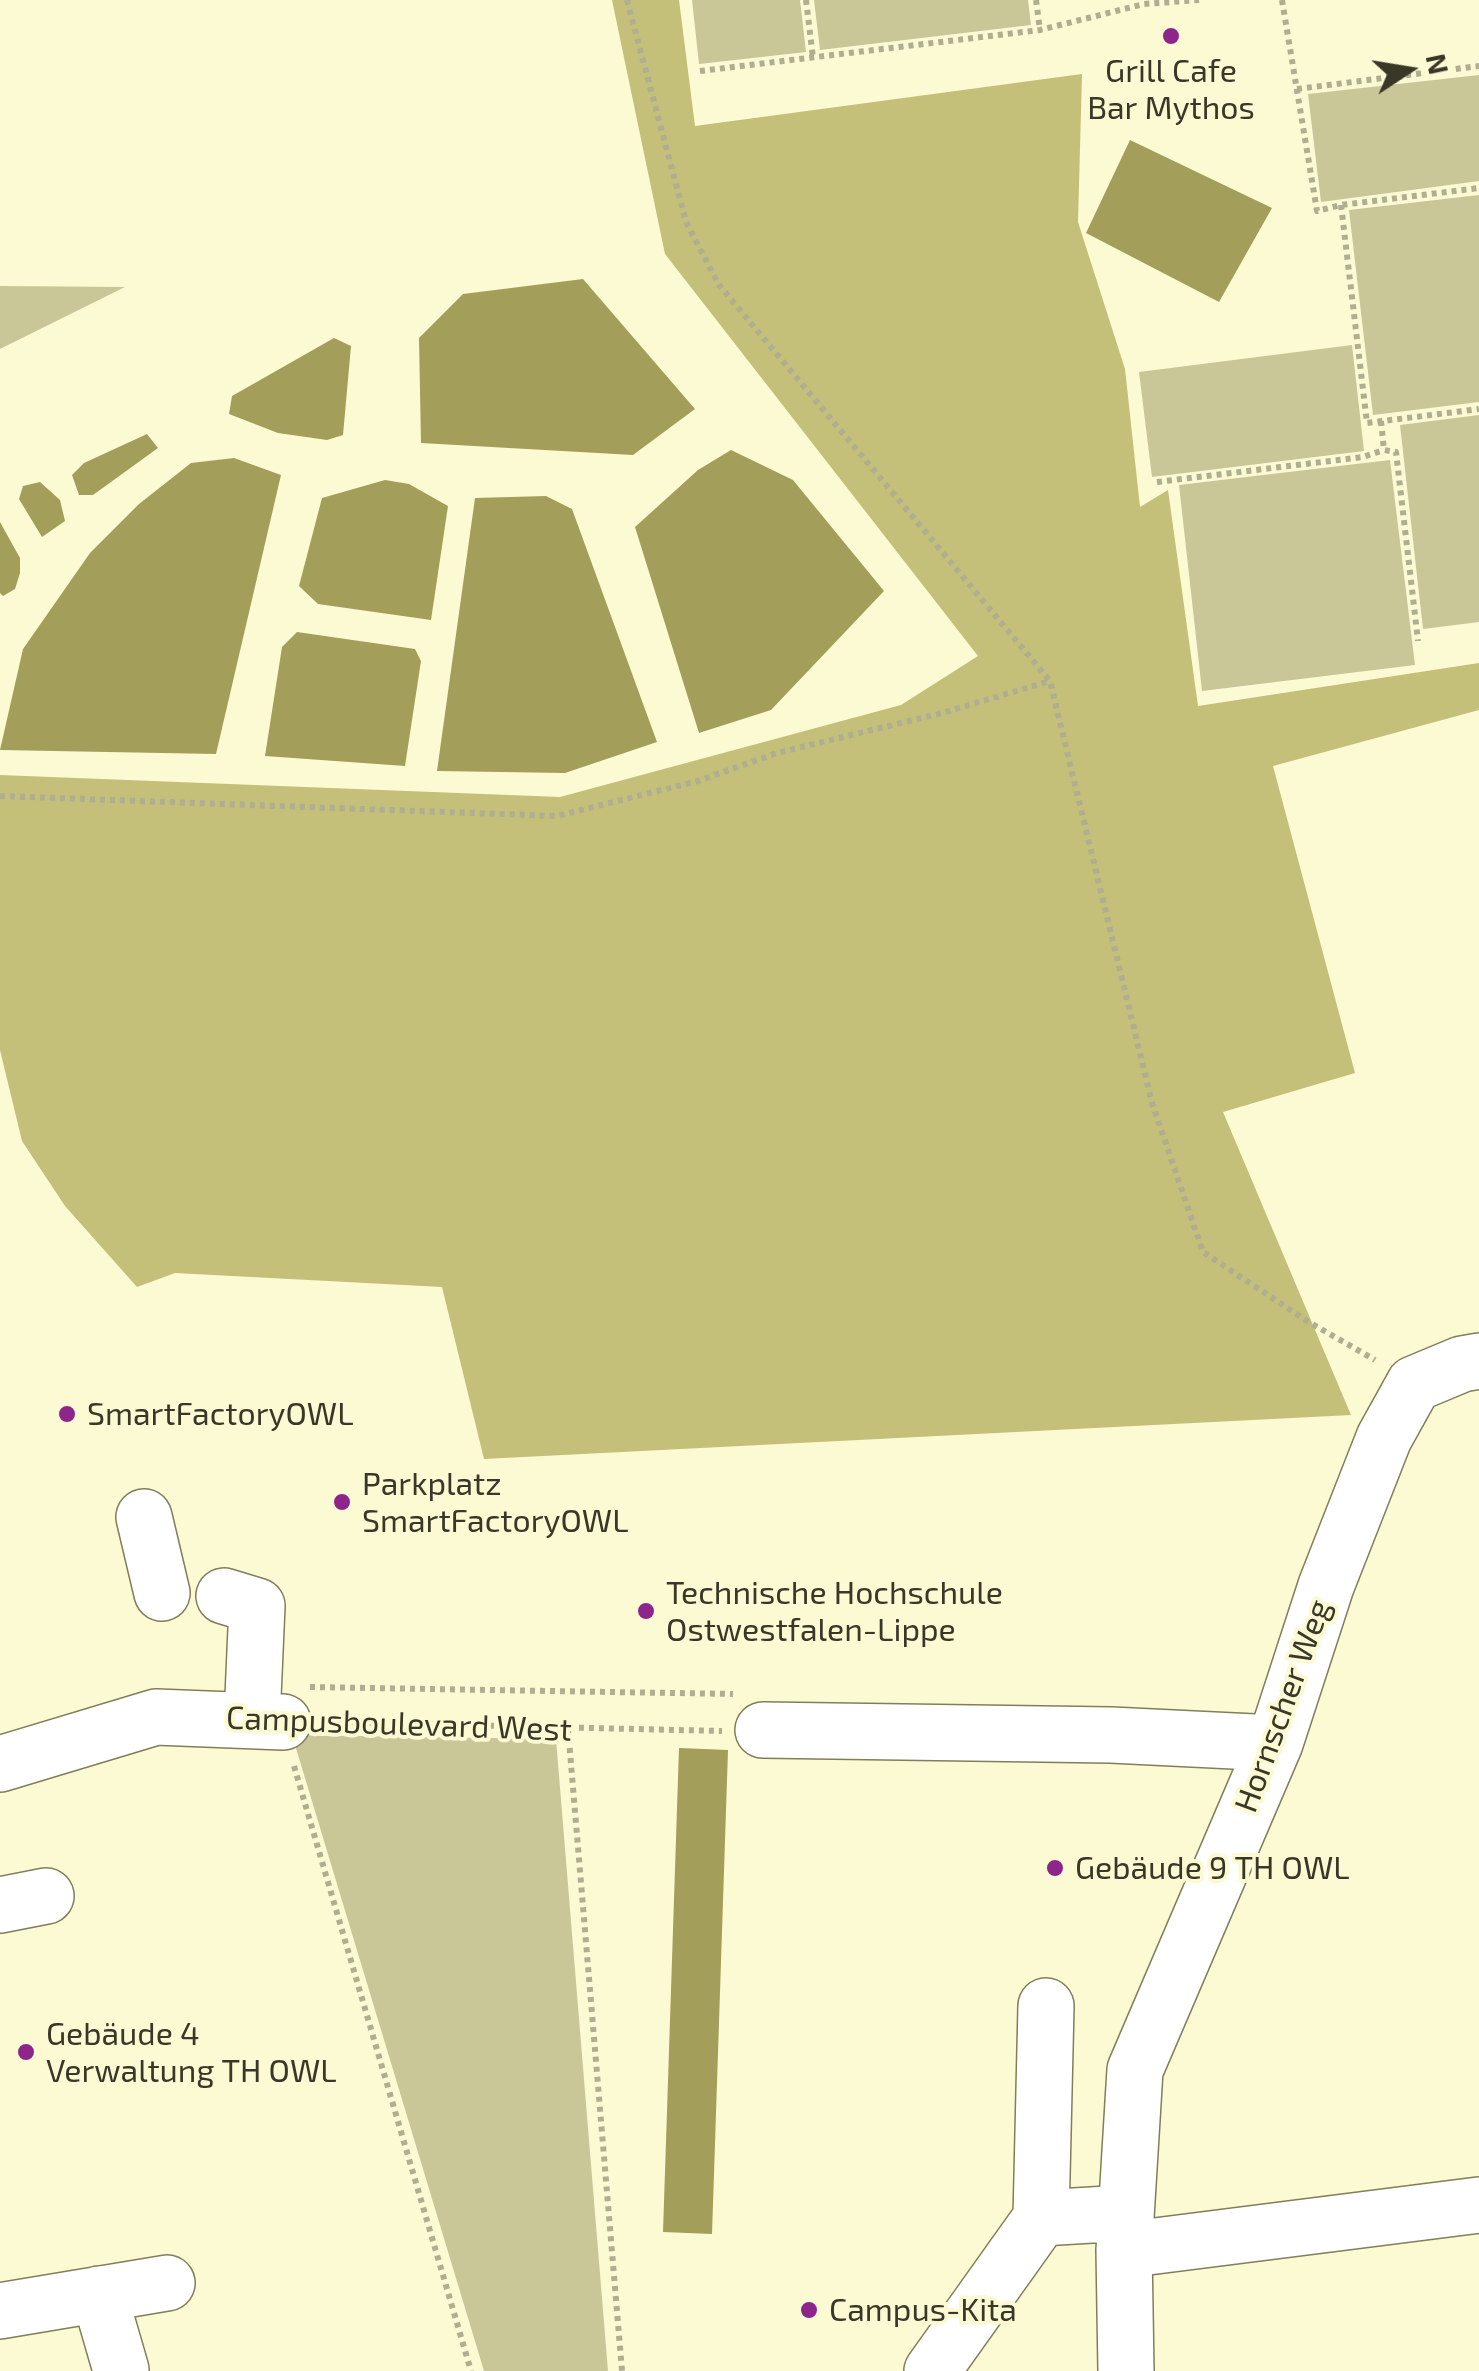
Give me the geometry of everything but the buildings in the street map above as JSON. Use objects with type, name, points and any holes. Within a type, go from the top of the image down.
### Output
[{"type":"street","points":[[1414,1384],[1479,1361]]},
{"type":"street","name":"Hornscher Weg","points":[[1126,2371],[1124,2232],[1135,2070],[1274,1743],[1326,1586],[1384,1438],[1414,1384]]},
{"type":"street","points":[[144,1516],[162,1593]]},
{"type":"street","points":[[252,1604],[267,1713]]},
{"type":"street","points":[[756,1712],[1274,1743]]},
{"type":"street","name":"Campusboulevard West","points":[[0,1764],[156,1716],[267,1713]]},
{"type":"street","points":[[932,2371],[1040,2218],[1046,2006]]},
{"type":"street","points":[[1040,2218],[1124,2232],[1479,2205]]},
{"type":"street","points":[[0,2311],[168,2283]]},
{"type":"street","points":[[99,2294],[121,2370]]},
{"type":"path","points":[[628,0],[686,222],[719,284],[1050,680],[1152,1103],[1203,1252],[1307,1322],[1414,1384]]},
{"type":"path","points":[[806,0],[813,58]]},
{"type":"path","points":[[1036,0],[1040,30]]},
{"type":"path","points":[[700,71],[1040,30],[1144,4],[1199,0]]},
{"type":"path","points":[[1282,0],[1317,211],[1342,204],[1479,188]]},
{"type":"path","points":[[1297,89],[1479,66]]},
{"type":"path","points":[[1342,204],[1367,423],[1479,410]]},
{"type":"path","points":[[1381,421],[1384,450]]},
{"type":"path","points":[[1157,482],[1363,457],[1384,450],[1396,452],[1418,641]]},
{"type":"path","points":[[0,796],[557,816],[698,781],[777,753],[942,713],[1050,680]]},
{"type":"path","points":[[471,2371],[267,1713],[756,1712]]},
{"type":"path","name":"Campusboulevard West","points":[[267,1713],[643,1730],[756,1712]]},
{"type":"path","points":[[568,1728],[622,2371]]},
{"type":"shaded area","points":[[612,0],[679,0],[695,126],[1082,74],[1078,222],[1125,369],[1140,507],[1168,490],[1198,706],[1479,663],[1479,710],[1273,766],[1355,1073],[1223,1112],[1351,1415],[484,1459],[442,1287],[175,1273],[137,1287],[65,1206],[22,1141],[0,1050],[0,775],[560,797],[901,705],[978,656],[665,254]]},
{"type":"shaded area","points":[[692,0],[800,0],[806,52],[699,64]]},
{"type":"shaded area","points":[[814,0],[1028,0],[1031,25],[820,50]]},
{"type":"shaded area","points":[[1479,75],[1479,181],[1321,202],[1308,94]]},
{"type":"shaded area","points":[[1130,140],[1272,208],[1219,302],[1086,233]]},
{"type":"shaded area","points":[[1479,195],[1479,402],[1373,415],[1349,210]]},
{"type":"shaded area","points":[[583,279],[695,409],[633,455],[421,443],[419,338],[463,294]]},
{"type":"shaded area","points":[[0,286],[125,287],[0,349]]},
{"type":"shaded area","points":[[334,338],[351,346],[343,435],[327,440],[278,433],[229,414],[232,396]]},
{"type":"shaded area","points":[[1352,345],[1364,451],[1152,477],[1139,372]]},
{"type":"shaded area","points":[[1479,415],[1479,622],[1423,629],[1400,425]]},
{"type":"shaded area","points":[[147,434],[158,448],[93,495],[79,495],[72,475],[84,463]]},
{"type":"shaded area","points":[[731,450],[793,480],[884,591],[771,710],[699,733],[635,527],[698,470]]},
{"type":"shaded area","points":[[234,458],[281,475],[216,754],[0,750],[23,649],[90,553],[139,504],[191,463]]},
{"type":"shaded area","points":[[1390,460],[1415,665],[1202,691],[1179,485]]},
{"type":"shaded area","points":[[385,480],[409,484],[448,506],[431,620],[318,604],[299,586],[322,498]]},
{"type":"shaded area","points":[[40,482],[60,500],[65,521],[42,537],[19,499],[23,486]]},
{"type":"shaded area","points":[[546,496],[572,509],[657,742],[565,773],[437,771],[475,498]]},
{"type":"shaded area","points":[[0,522],[20,558],[15,589],[3,596],[0,593]]},
{"type":"shaded area","points":[[297,632],[415,649],[421,661],[405,766],[265,756],[282,647]]},
{"type":"shaded area","points":[[292,1735],[556,1739],[608,2371],[484,2371]]},
{"type":"shaded area","points":[[679,1748],[728,1750],[712,2234],[663,2232]]},
{"type":"place","name":"Grill Cafe Bar Mythos","points":[[1171,36]]},
{"type":"place","name":"SmartFactoryOWL","points":[[67,1414]]},
{"type":"place","name":"Parkplatz SmartFactoryOWL","points":[[342,1502]]},
{"type":"place","name":"Technische Hochschule Ostwestfalen-Lippe","points":[[646,1611]]},
{"type":"place","name":"Gebäude 9 TH OWL","points":[[1055,1868]]},
{"type":"place","name":"Gebäude 4 Verwaltung TH OWL","points":[[26,2052]]},
{"type":"place","name":"Campus-Kita","points":[[809,2310]]}]
